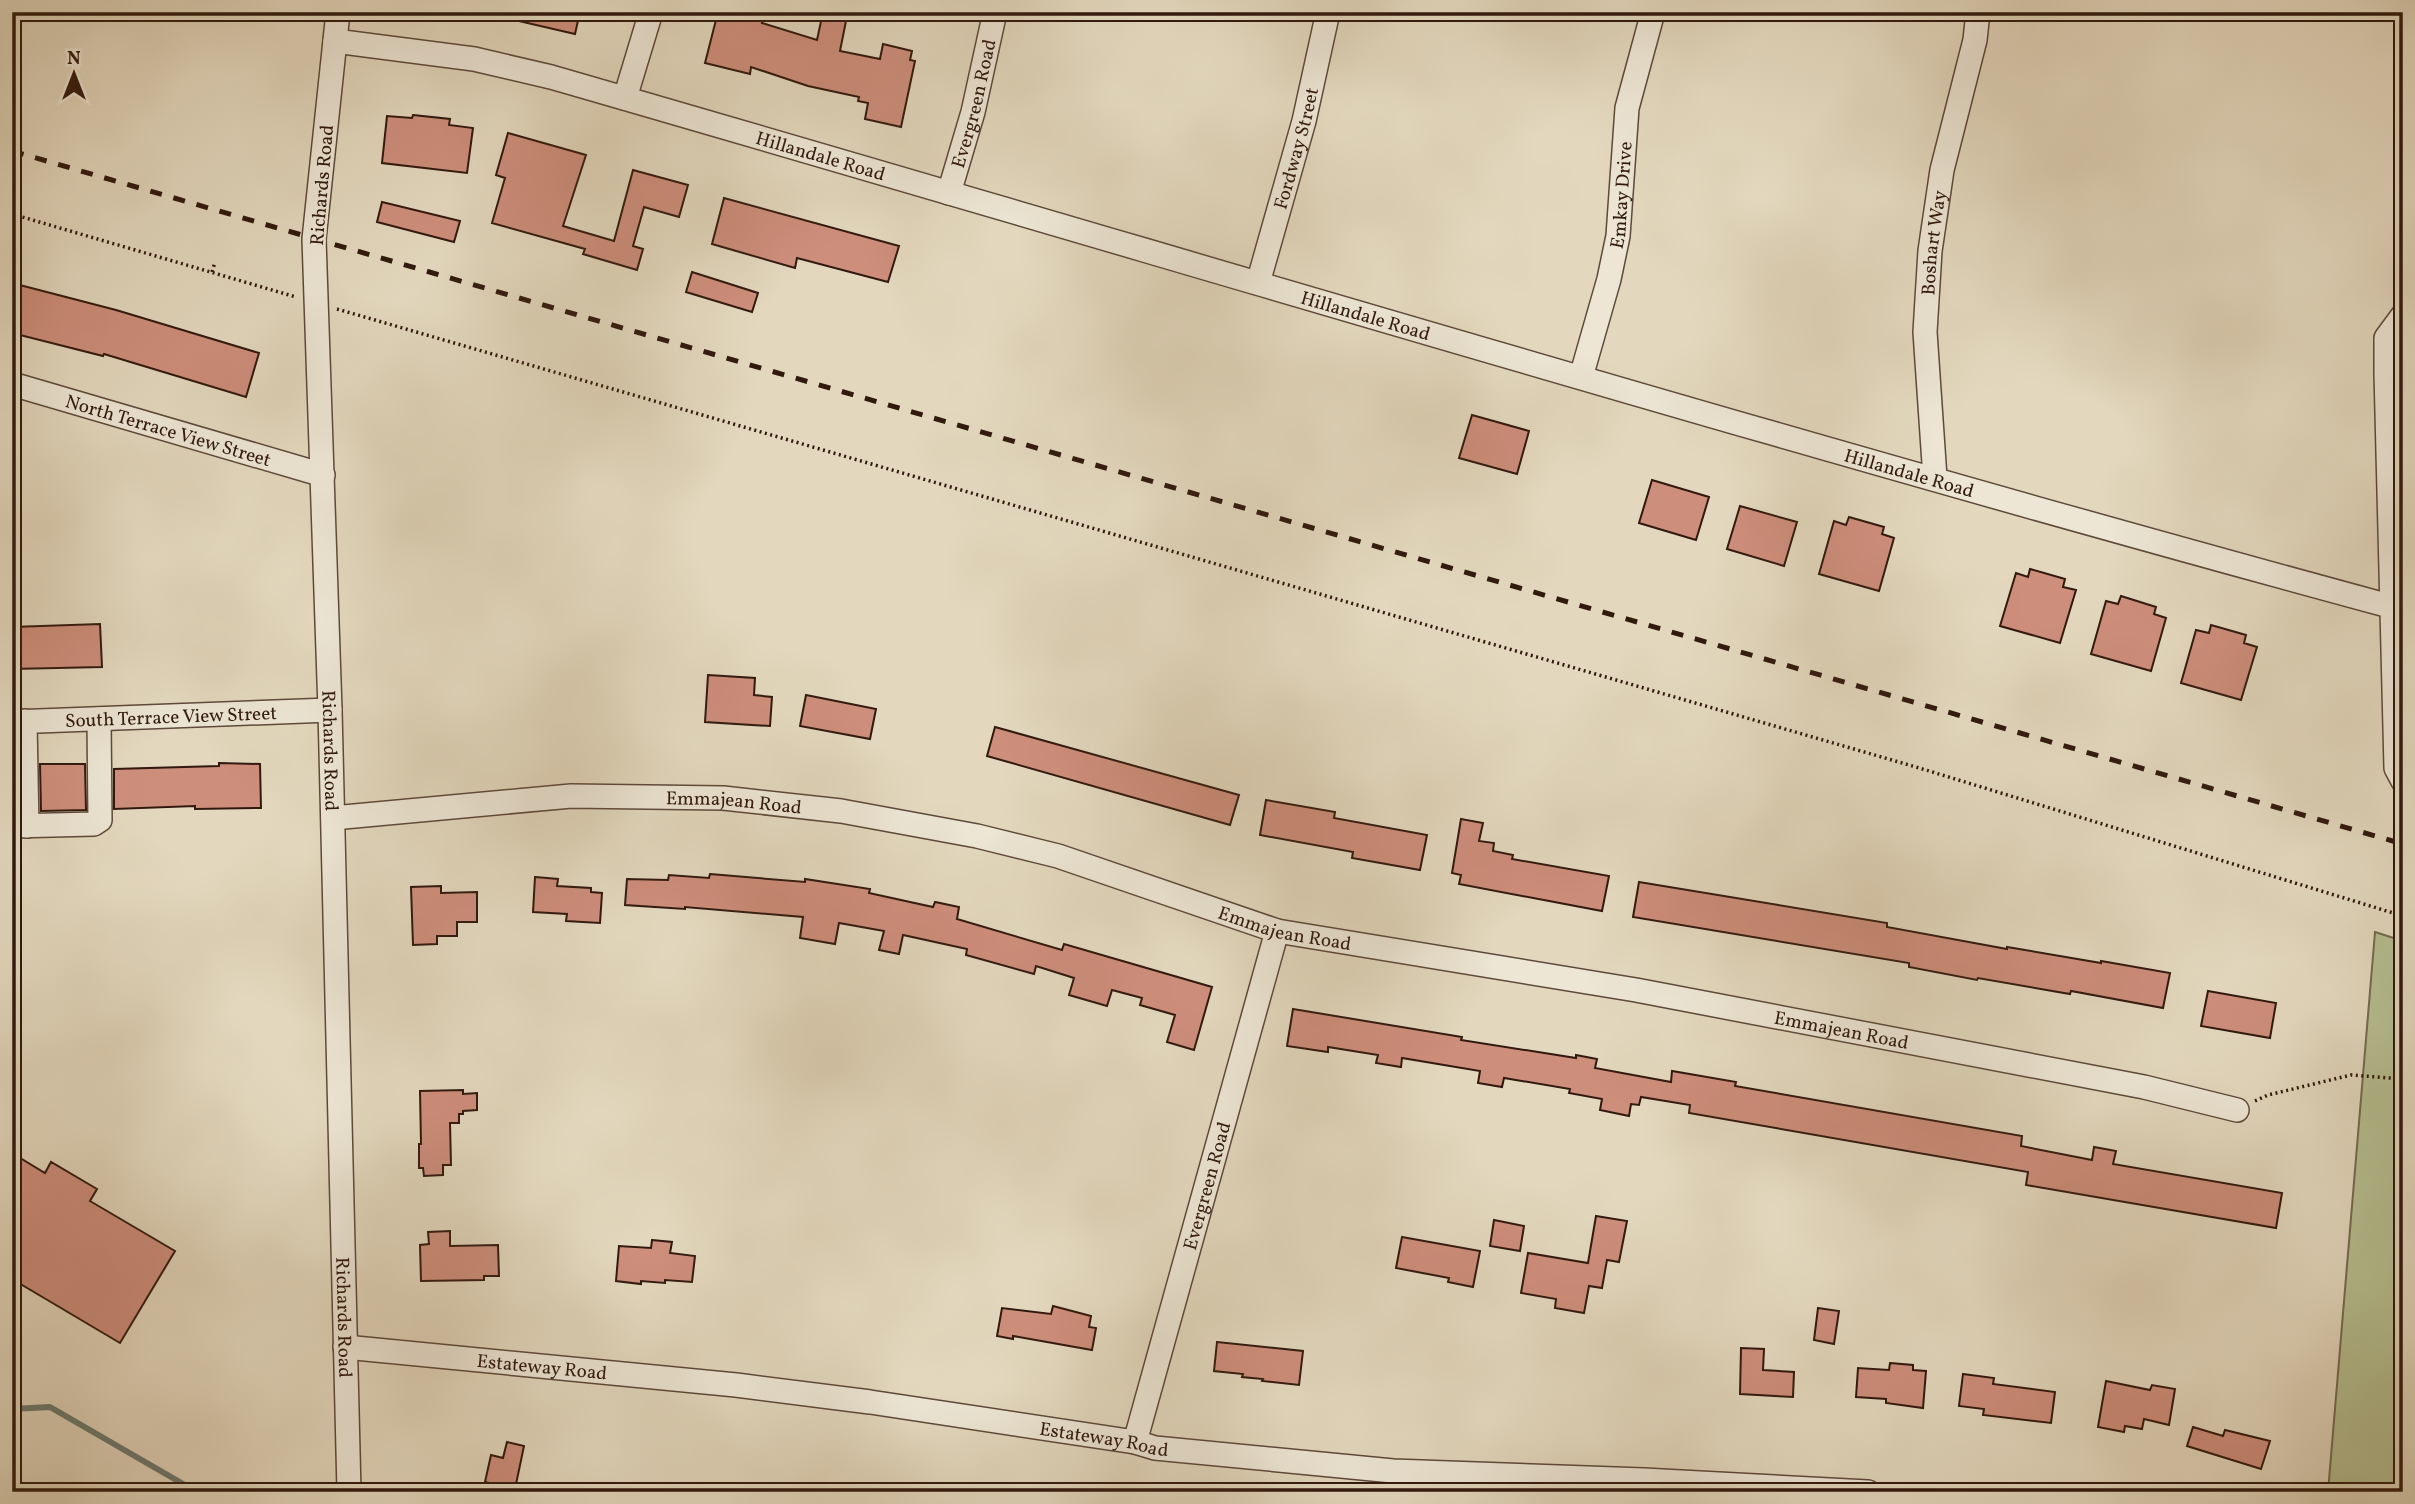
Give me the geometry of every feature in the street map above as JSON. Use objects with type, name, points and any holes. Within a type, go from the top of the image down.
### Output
[{"type":"street","name":"Richards Road","points":[[338,12],[314,239],[330,710],[349,1492]]},
{"type":"street","points":[[625,98],[651,12]]},
{"type":"street","name":"Evergreen Road","points":[[949,193],[972,112],[995,12]]},
{"type":"street","name":"Fordway Street","points":[[1258,283],[1304,121],[1328,12]]},
{"type":"street","name":"Emkay Drive","points":[[1581,377],[1609,279],[1618,236],[1627,108],[1653,12]]},
{"type":"street","name":"Boshart Way","points":[[1935,478],[1926,332],[1929,264],[1942,170],[1975,40],[1978,12]]},
{"type":"street","name":"Hillandale Road","points":[[335,41],[474,59],[551,77],[1581,377],[2393,607]]},
{"type":"street","points":[[2403,315],[2386,338],[2396,768],[2403,781]]},
{"type":"street","name":"North Terrace View Street","points":[[12,384],[323,475]]},
{"type":"street","name":"South Terrace View Street","points":[[18,722],[330,710]]},
{"type":"street","points":[[18,722],[20,826],[94,824],[100,820],[99,719]]},
{"type":"street","name":"Emmajean Road","points":[[333,818],[571,796],[723,798],[841,811],[977,835],[1058,856],[1278,931],[1636,990],[2131,1085],[2237,1110]]},
{"type":"street","name":"Evergreen Road","points":[[1135,1442],[1278,931]]},
{"type":"street","name":"Estateway Road","points":[[345,1347],[749,1387],[870,1402],[1135,1442],[1155,1448],[1393,1471],[1868,1492]]},
{"type":"path","points":[[12,214],[1916,767],[2403,916]]},
{"type":"path","points":[[212,272],[215,262]]},
{"type":"path","points":[[2237,1110],[2268,1094],[2351,1075],[2403,1079]]},
{"type":"green space","points":[[2375,932],[2403,941],[2403,1492],[2328,1492]]},
{"type":"building","points":[[510,12],[580,12],[575,34],[510,19]]},
{"type":"building","points":[[718,12],[740,12],[764,18],[762,23],[817,40],[823,12],[828,12],[847,16],[840,51],[880,59],[883,44],[912,51],[910,60],[915,61],[901,127],[865,119],[868,103],[858,101],[859,97],[808,86],[751,67],[750,74],[705,63]]},
{"type":"building","points":[[413,115],[450,119],[449,125],[473,128],[467,173],[382,163],[387,116],[412,118]]},
{"type":"building","points":[[508,133],[586,155],[563,226],[614,241],[633,170],[688,185],[679,217],[644,207],[633,246],[643,249],[637,270],[583,254],[585,249],[492,223],[505,178],[496,175]]},
{"type":"building","points":[[724,198],[899,246],[888,282],[797,258],[795,268],[712,244]]},
{"type":"building","points":[[382,202],[460,221],[454,242],[377,222]]},
{"type":"building","points":[[692,272],[758,293],[752,312],[686,292]]},
{"type":"building","points":[[12,283],[116,310],[259,353],[246,397],[104,354],[103,356],[12,333]]},
{"type":"building","points":[[1472,415],[1529,431],[1517,474],[1459,458]]},
{"type":"building","points":[[1652,480],[1709,497],[1696,540],[1639,523]]},
{"type":"building","points":[[1740,506],[1797,522],[1784,566],[1727,549]]},
{"type":"building","points":[[1849,517],[1884,527],[1882,534],[1894,538],[1879,591],[1819,574],[1834,521],[1846,525]]},
{"type":"building","points":[[2030,569],[2065,579],[2063,587],[2076,590],[2060,643],[2000,626],[2016,573],[2028,577]]},
{"type":"building","points":[[2121,596],[2156,607],[2154,614],[2166,618],[2151,671],[2091,654],[2106,601],[2118,604]]},
{"type":"building","points":[[100,624],[102,667],[12,669],[12,627]]},
{"type":"building","points":[[2211,625],[2246,635],[2244,643],[2257,647],[2241,700],[2181,683],[2196,630],[2209,633]]},
{"type":"building","points":[[708,675],[755,678],[754,695],[772,697],[770,726],[705,722]]},
{"type":"building","points":[[806,695],[876,709],[870,739],[800,726]]},
{"type":"building","points":[[995,727],[1239,795],[1230,825],[987,756]]},
{"type":"building","points":[[219,763],[260,764],[261,808],[195,809],[195,806],[114,809],[114,769],[219,766]]},
{"type":"building","points":[[40,764],[85,764],[86,810],[41,811]]},
{"type":"building","points":[[1266,800],[1335,812],[1334,818],[1427,835],[1420,870],[1352,858],[1353,852],[1260,835]]},
{"type":"building","points":[[1461,819],[1483,823],[1479,841],[1494,843],[1493,851],[1513,855],[1512,859],[1609,876],[1602,911],[1459,884],[1461,875],[1452,873]]},
{"type":"building","points":[[710,874],[805,882],[805,879],[870,889],[869,893],[933,907],[935,902],[959,907],[957,919],[1062,950],[1064,944],[1212,987],[1194,1050],[1167,1042],[1175,1015],[1140,1005],[1142,998],[1112,990],[1107,1006],[1069,995],[1074,978],[1036,966],[1034,974],[966,955],[967,949],[903,935],[899,954],[879,950],[884,931],[839,923],[835,944],[800,938],[803,917],[625,905],[627,879],[668,880],[669,875],[709,878]]},
{"type":"building","points":[[535,877],[558,879],[557,886],[591,888],[591,892],[602,893],[600,923],[566,921],[567,914],[533,912]]},
{"type":"building","points":[[1639,882],[1887,923],[1887,927],[2007,949],[2170,973],[2163,1008],[2071,991],[2070,994],[1978,978],[1977,980],[1909,967],[1909,963],[1633,917]]},
{"type":"building","points":[[441,886],[441,893],[477,892],[477,922],[457,922],[457,936],[437,936],[437,944],[413,945],[411,887]]},
{"type":"building","points":[[2208,991],[2276,1003],[2270,1038],[2201,1026]]},
{"type":"building","points":[[1293,1009],[1462,1037],[1461,1040],[1597,1059],[1595,1068],[1671,1082],[1672,1071],[1736,1082],[1735,1086],[2022,1136],[2021,1146],[2092,1160],[2094,1147],[2116,1151],[2113,1164],[2282,1193],[2276,1228],[2026,1185],[2028,1172],[1689,1113],[1690,1105],[1641,1097],[1639,1105],[1631,1104],[1629,1116],[1600,1110],[1602,1099],[1569,1093],[1570,1089],[1504,1078],[1502,1087],[1478,1083],[1480,1071],[1402,1058],[1401,1067],[1376,1063],[1378,1055],[1328,1047],[1328,1052],[1287,1046]]},
{"type":"building","points":[[463,1090],[463,1094],[477,1093],[477,1110],[463,1111],[463,1114],[459,1114],[459,1123],[450,1123],[451,1165],[443,1165],[443,1175],[424,1176],[423,1168],[419,1168],[420,1091]]},
{"type":"building","points":[[12,1153],[45,1173],[51,1162],[97,1189],[90,1201],[175,1251],[120,1343],[12,1279]]},
{"type":"building","points":[[1596,1216],[1627,1221],[1619,1262],[1607,1260],[1602,1288],[1589,1286],[1584,1313],[1555,1308],[1556,1299],[1521,1293],[1528,1253],[1588,1263]]},
{"type":"building","points":[[1494,1220],[1524,1226],[1520,1251],[1490,1246]]},
{"type":"building","points":[[450,1231],[450,1246],[498,1245],[499,1276],[484,1276],[484,1280],[421,1281],[420,1245],[429,1244],[428,1232]]},
{"type":"building","points":[[1402,1237],[1480,1251],[1473,1287],[1448,1282],[1449,1278],[1396,1268]]},
{"type":"building","points":[[652,1240],[672,1242],[670,1253],[695,1256],[692,1282],[665,1280],[665,1283],[641,1281],[641,1284],[616,1281],[619,1246],[651,1248]]},
{"type":"building","points":[[1053,1306],[1091,1316],[1089,1327],[1096,1328],[1092,1350],[1013,1336],[1013,1339],[997,1336],[1002,1308],[1051,1314]]},
{"type":"building","points":[[1818,1308],[1839,1311],[1834,1344],[1814,1340]]},
{"type":"building","points":[[1217,1342],[1303,1351],[1299,1385],[1214,1371]]},
{"type":"building","points":[[1741,1348],[1764,1349],[1763,1370],[1794,1372],[1793,1397],[1740,1394]]},
{"type":"building","points":[[1890,1363],[1913,1365],[1913,1370],[1926,1371],[1923,1408],[1886,1403],[1886,1399],[1856,1397],[1858,1368],[1889,1370]]},
{"type":"building","points":[[1963,1374],[1994,1378],[1993,1384],[2055,1392],[2051,1423],[1983,1415],[1984,1409],[1959,1406]]},
{"type":"building","points":[[2106,1381],[2150,1390],[2152,1385],[2175,1389],[2169,1425],[2144,1419],[2142,1429],[2125,1426],[2124,1432],[2098,1427]]},
{"type":"building","points":[[2193,1427],[2223,1436],[2225,1430],[2270,1441],[2261,1469],[2187,1446]]},
{"type":"building","points":[[507,1442],[524,1446],[515,1489],[485,1482],[491,1455],[503,1458]]},
{"type":"waterway","points":[[12,1409],[50,1407],[197,1492]]},
{"type":"railway","points":[[12,151],[2403,844]]}]
